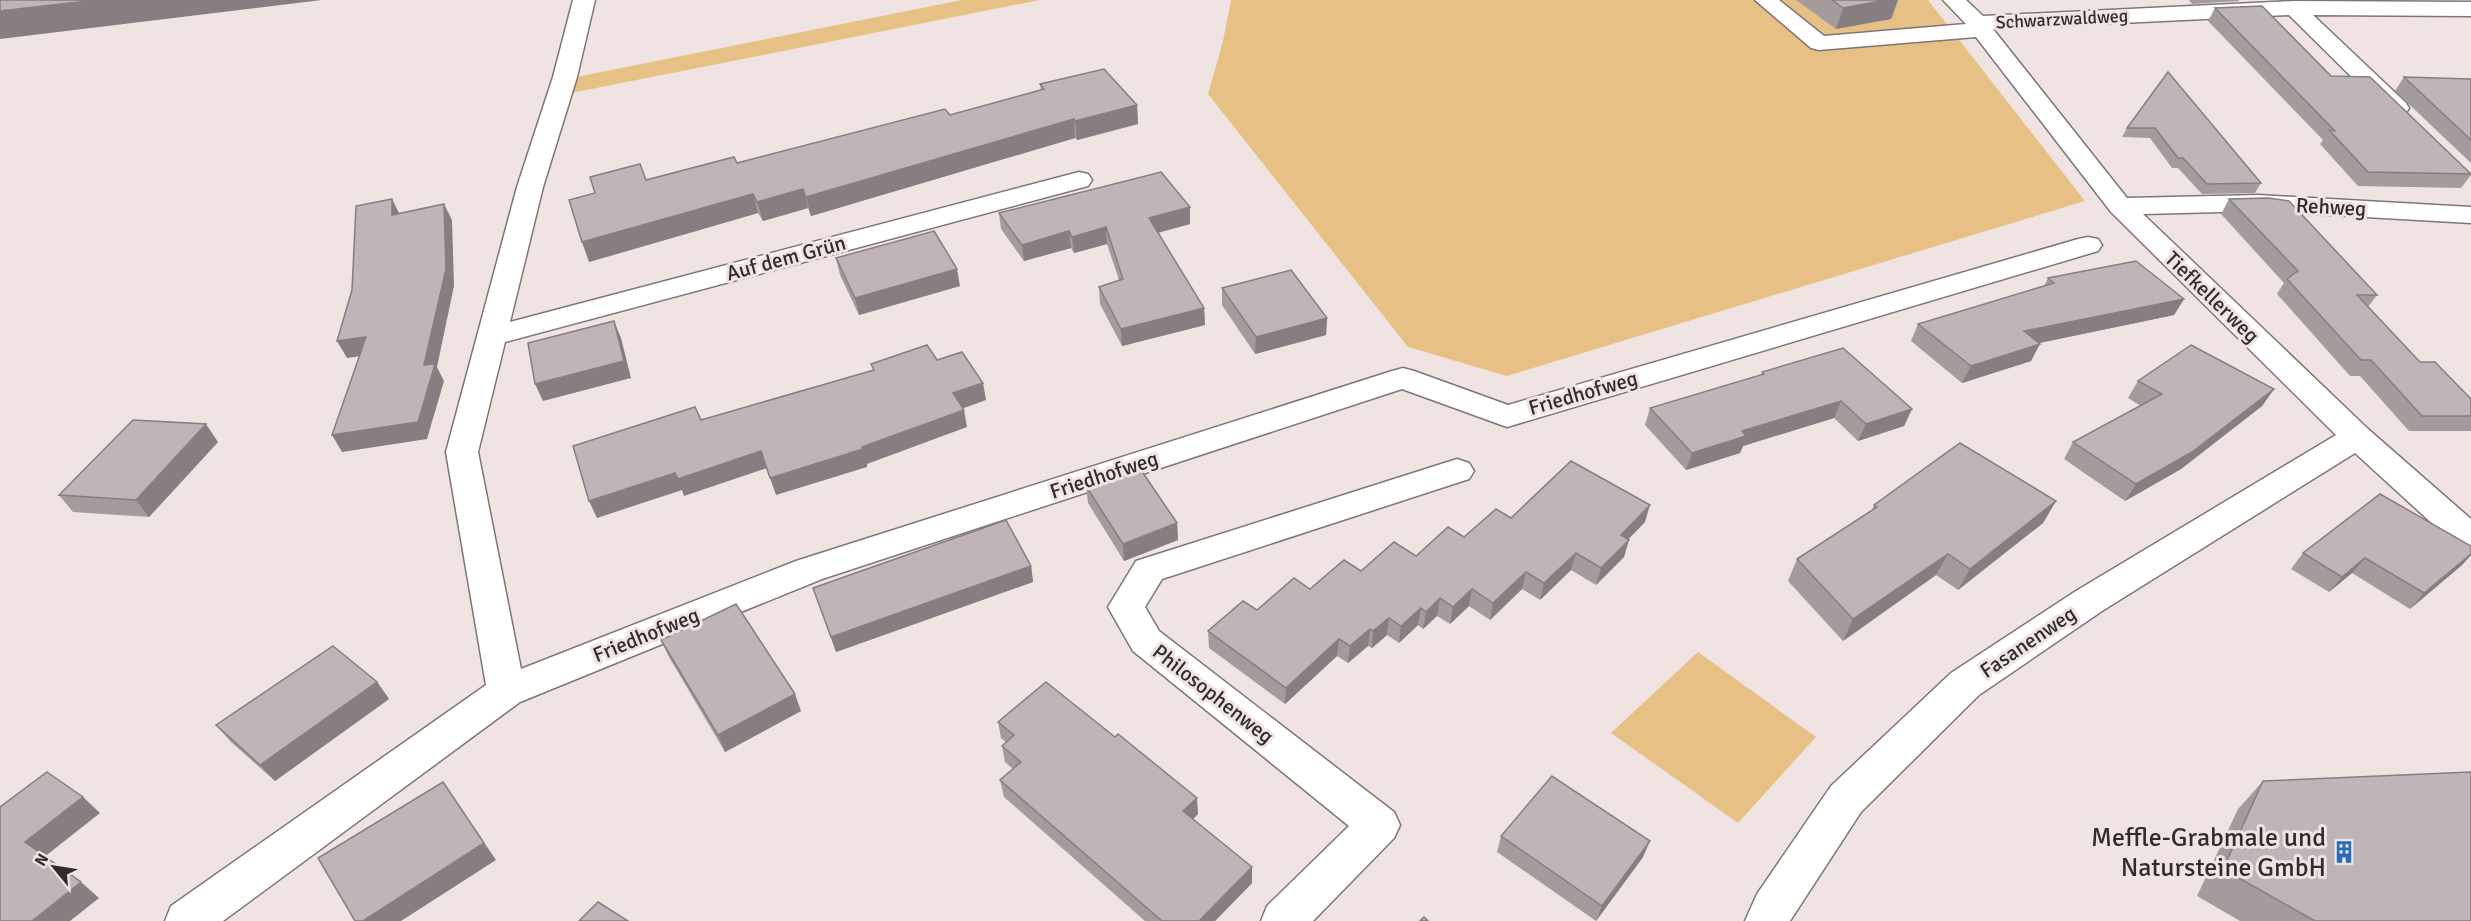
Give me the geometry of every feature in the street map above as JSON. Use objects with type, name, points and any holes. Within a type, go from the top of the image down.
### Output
[{"type":"street","points":[[506,691],[462,452],[530,187],[565,76],[584,0]]},
{"type":"street","points":[[1766,0],[1819,43],[1978,27]]},
{"type":"street","name":"Tiefkellerweg","points":[[1954,0],[2120,206],[2357,437],[2471,539]]},
{"type":"street","points":[[2294,8],[2412,123]]},
{"type":"street","name":"Schwarzwaldweg","points":[[1978,27],[2294,8],[2471,9]]},
{"type":"street","name":"Auf dem Grün","points":[[493,336],[1079,180]]},
{"type":"street","name":"Rehweg","points":[[2120,206],[2259,202],[2471,215]]},
{"type":"street","name":"Friedhofweg","points":[[187,921],[506,691],[809,570],[1403,378],[1507,416],[2088,245]]},
{"type":"street","name":"Fasanenweg","points":[[1767,921],[1773,908],[1846,799],[1965,684],[2090,601],[2357,437]]},
{"type":"street","name":"Philosophenweg","points":[[1283,921],[1379,825],[1146,641],[1126,607],[1149,570],[1457,471]]},
{"type":"shaded area","points":[[962,0],[1040,0],[566,94],[574,79],[581,76]]},
{"type":"shaded area","points":[[1231,0],[1928,0],[2085,201],[1507,376],[1408,347],[1208,94],[1223,41]]},
{"type":"shaded area","points":[[1698,652],[1816,737],[1738,823],[1611,733]]},
{"type":"building","points":[[0,0],[96,0],[0,11]]},
{"type":"building","points":[[1832,0],[1886,0],[1843,8]]},
{"type":"building","points":[[2262,6],[2331,76],[2370,77],[2471,174],[2368,172],[2329,130],[2335,131],[2215,8]]},
{"type":"building","points":[[1104,69],[1137,105],[1075,121],[1074,119],[806,197],[803,189],[757,202],[753,194],[582,242],[569,200],[595,193],[590,177],[640,164],[646,180],[734,157],[737,163],[945,109],[950,115],[1044,89],[1040,84]]},
{"type":"building","points":[[2168,72],[2261,183],[2207,184],[2183,158],[2178,158],[2155,128],[2127,128]]},
{"type":"building","points":[[2404,77],[2471,79],[2471,140]]},
{"type":"building","points":[[1161,172],[1190,207],[1149,218],[1204,308],[1121,329],[1099,287],[1123,279],[1106,227],[1072,237],[1069,231],[1022,245],[999,213]]},
{"type":"building","points":[[2268,198],[2289,201],[2377,295],[2357,295],[2420,362],[2435,362],[2471,399],[2471,416],[2422,416],[2371,360],[2361,360],[2287,279],[2298,271],[2229,199]]},
{"type":"building","points":[[392,199],[392,215],[444,204],[446,269],[424,365],[435,364],[418,422],[332,435],[366,337],[337,341],[352,290],[356,206]]},
{"type":"building","points":[[934,231],[957,269],[855,298],[836,258]]},
{"type":"building","points":[[2136,261],[2184,299],[2024,331],[2040,344],[1971,366],[1918,324],[2054,283],[2048,278]]},
{"type":"building","points":[[1291,270],[1327,318],[1256,337],[1222,288]]},
{"type":"building","points":[[614,321],[624,361],[535,384],[528,343]]},
{"type":"building","points":[[927,345],[937,360],[962,352],[983,383],[953,393],[964,410],[862,447],[863,449],[770,478],[761,451],[678,479],[675,473],[589,501],[573,446],[695,407],[701,420],[874,370],[871,364]]},
{"type":"building","points":[[2191,345],[2274,389],[2192,452],[2136,484],[2073,442],[2162,394],[2138,381]]},
{"type":"building","points":[[1843,348],[1912,409],[1866,424],[1841,401],[1742,431],[1746,436],[1692,453],[1650,408],[1764,374],[1762,372]]},
{"type":"building","points":[[133,420],[206,424],[136,500],[59,495]]},
{"type":"building","points":[[1960,443],[2056,501],[1970,569],[1948,554],[1853,619],[1797,559],[1877,507],[1874,505]]},
{"type":"building","points":[[1571,461],[1650,505],[1621,535],[1629,540],[1601,568],[1576,553],[1544,583],[1526,572],[1493,603],[1472,589],[1453,607],[1440,598],[1426,612],[1421,608],[1401,626],[1389,618],[1373,631],[1370,629],[1350,646],[1339,639],[1286,688],[1208,631],[1243,601],[1257,610],[1294,578],[1310,589],[1344,560],[1361,571],[1394,542],[1416,556],[1448,527],[1464,537],[1496,509],[1511,518]]},
{"type":"building","points":[[1139,467],[1177,523],[1123,544],[1086,486]]},
{"type":"building","points":[[2380,494],[2471,546],[2471,554],[2424,593],[2365,558],[2342,577],[2303,553]]},
{"type":"building","points":[[1006,520],[1031,566],[831,637],[813,588]]},
{"type":"building","points":[[736,604],[795,694],[718,735],[661,640]]},
{"type":"building","points":[[333,646],[377,682],[260,765],[216,725]]},
{"type":"building","points":[[1046,682],[1115,737],[1118,734],[1197,798],[1183,811],[1252,867],[1199,921],[1162,921],[1000,780],[1021,762],[1002,746],[1014,735],[998,722]]},
{"type":"building","points":[[47,772],[83,797],[25,842],[81,882],[32,921],[0,921],[0,807]]},
{"type":"building","name":"Meffle-Grabmale und Natursteine GmbH","points":[[2471,772],[2471,921],[2315,921],[2223,869],[2263,781]]},
{"type":"building","points":[[1552,776],[1650,841],[1602,906],[1501,836]]},
{"type":"building","points":[[443,782],[484,843],[363,921],[355,921],[318,858]]},
{"type":"building","points":[[598,902],[628,921],[579,921]]},
{"type":"place","name":"Meffle-Grabmale und Natursteine GmbH","points":[[2344,852]]}]
